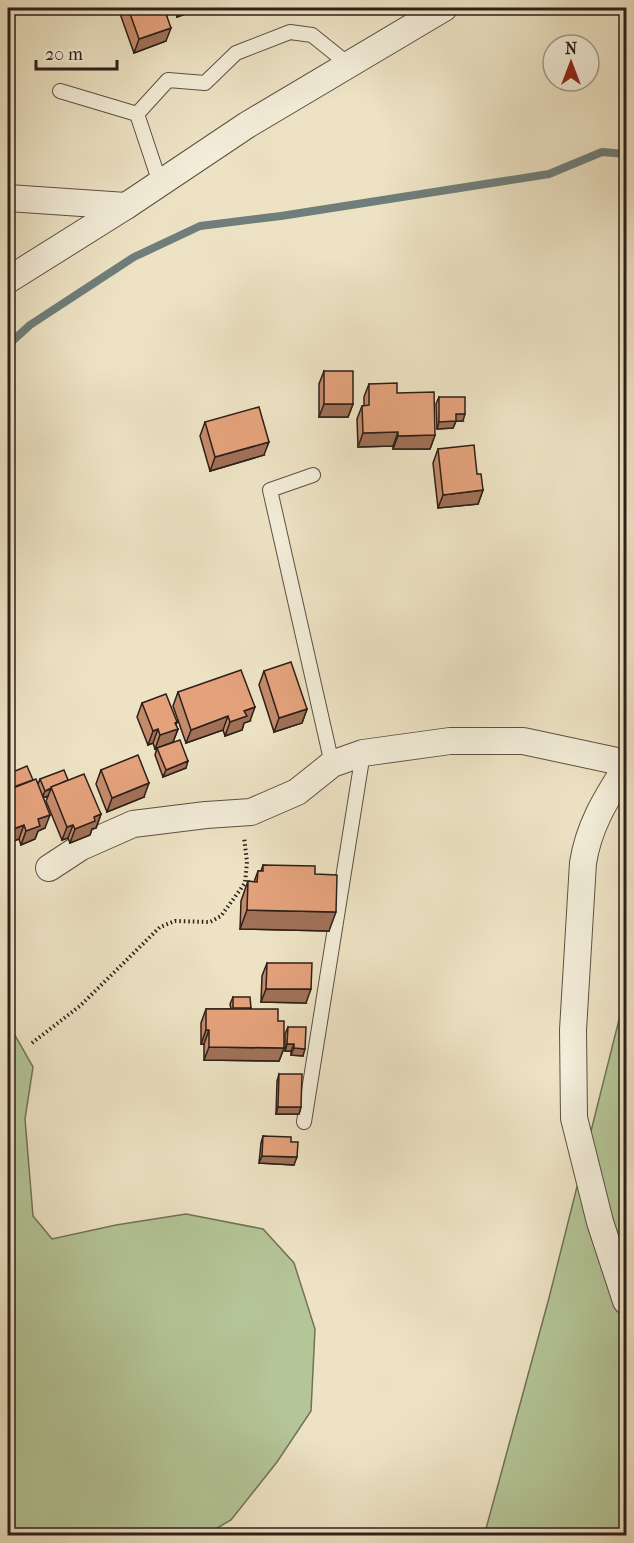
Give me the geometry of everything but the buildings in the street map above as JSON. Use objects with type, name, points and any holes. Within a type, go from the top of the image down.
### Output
[{"type":"street","points":[[8,280],[126,206],[247,125],[444,8]]},
{"type":"street","points":[[8,198],[126,206]]},
{"type":"street","points":[[49,868],[81,847],[133,824],[251,812],[297,792],[332,764],[363,753],[450,741],[523,741],[627,765],[598,813],[586,843],[582,875],[573,1052],[574,1118],[600,1222],[627,1300]]},
{"type":"lane","points":[[137,114],[168,80],[205,84],[236,53],[290,32],[312,35],[348,64]]},
{"type":"lane","points":[[60,91],[137,114]]},
{"type":"lane","points":[[137,114],[159,183]]},
{"type":"lane","points":[[313,475],[270,490],[332,764]]},
{"type":"lane","points":[[304,1122],[363,753]]},
{"type":"path","points":[[32,1043],[80,1006],[160,927],[175,921],[210,922],[221,916],[244,883],[247,862],[243,813]]},
{"type":"green space","points":[[626,992],[626,1535],[484,1536],[549,1298]]},
{"type":"green space","points":[[8,1023],[33,1067],[25,1119],[33,1216],[52,1239],[116,1225],[186,1214],[263,1229],[294,1263],[315,1329],[311,1411],[277,1462],[231,1520],[205,1535],[8,1535]]},
{"type":"waterway","points":[[8,345],[30,325],[134,257],[200,226],[281,216],[549,174],[602,152],[626,154]]}]
